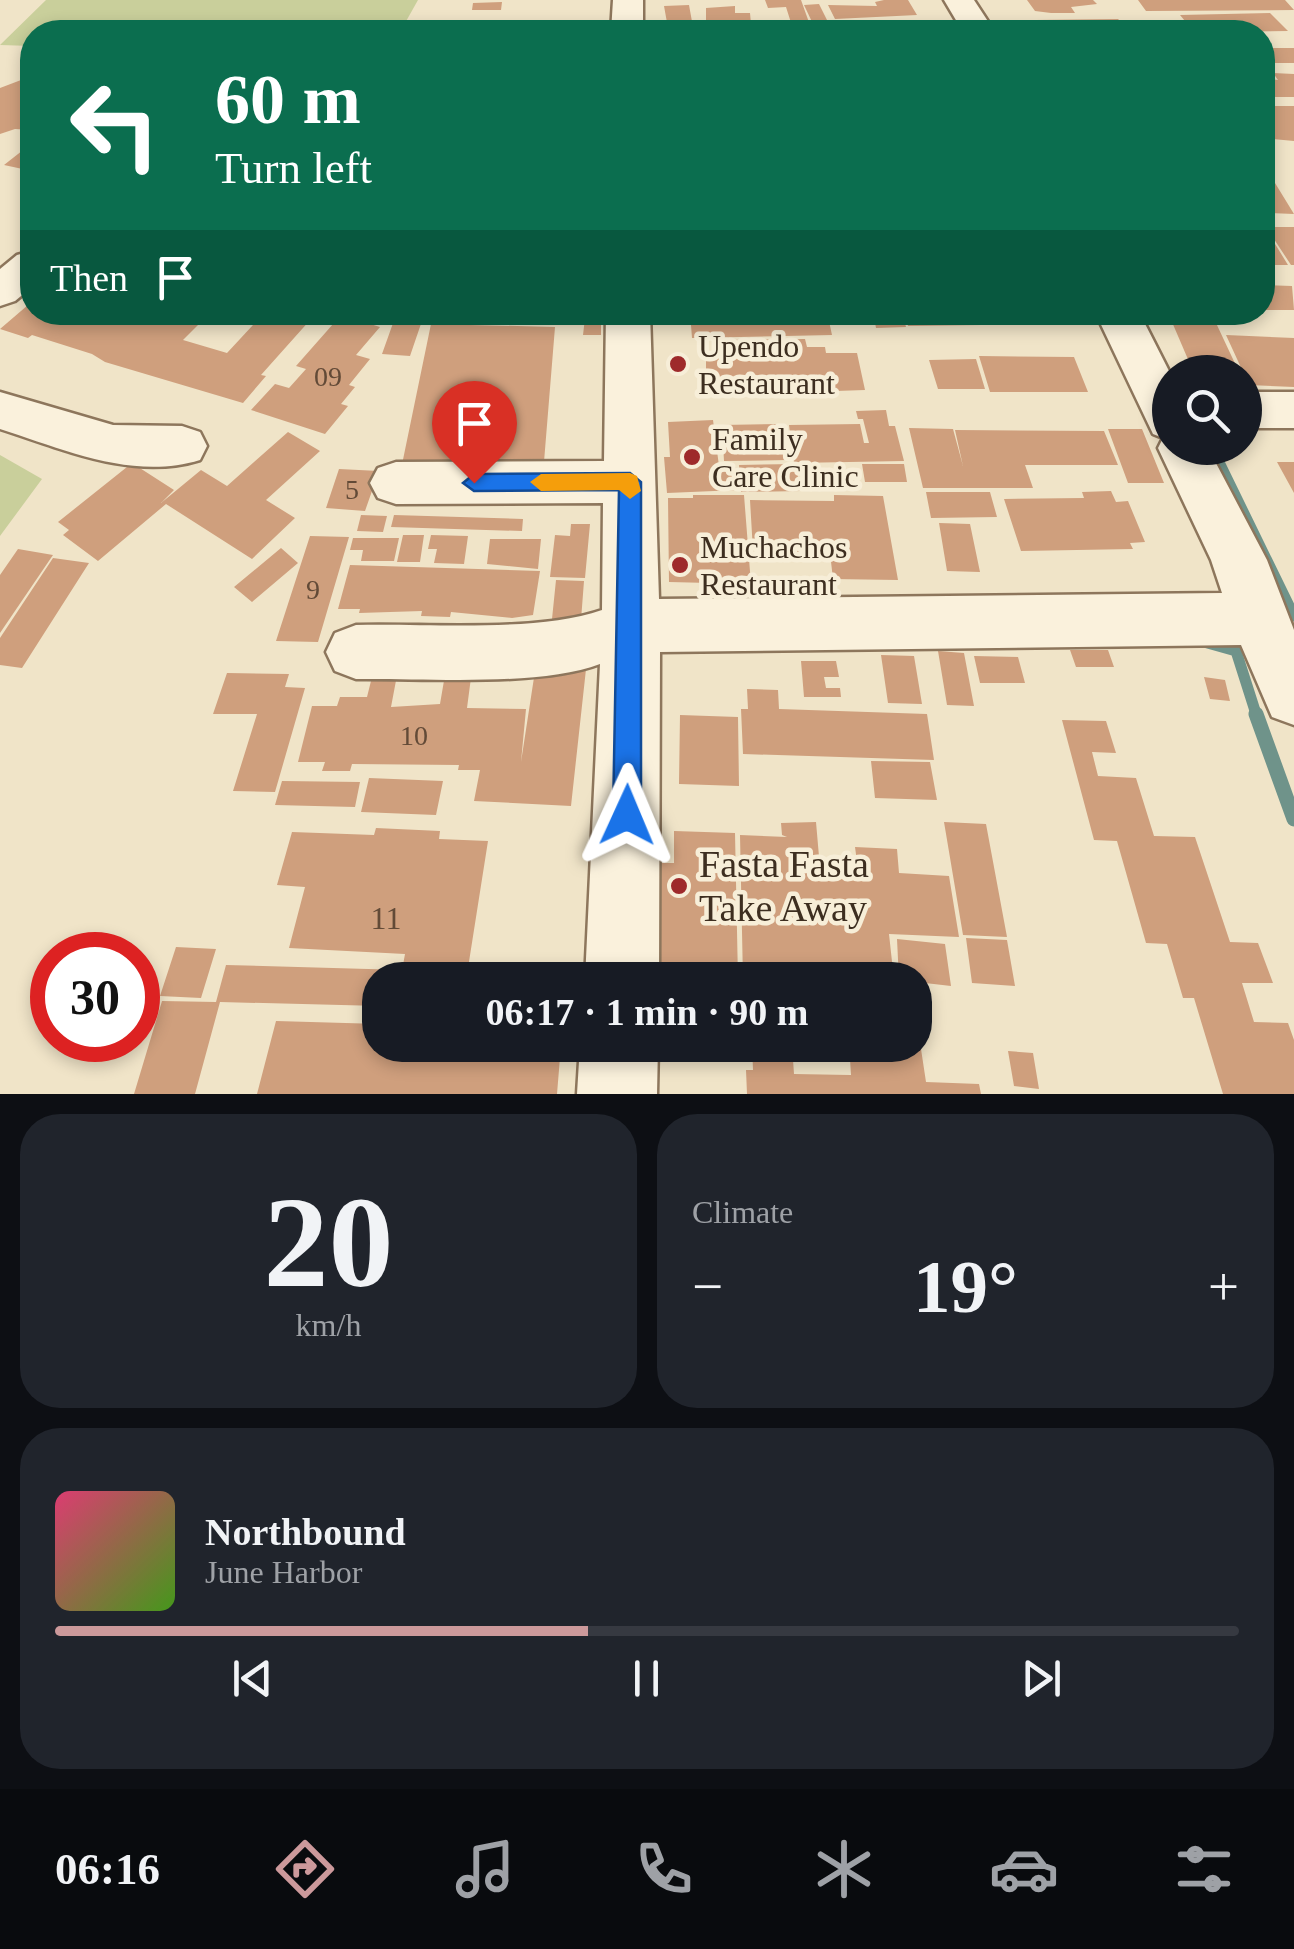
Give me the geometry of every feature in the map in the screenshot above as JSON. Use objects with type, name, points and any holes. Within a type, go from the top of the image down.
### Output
[{"type":"street","points":[[0,290],[20,274]]},
{"type":"street","points":[[622,962],[631,626],[628,325]]},
{"type":"street","points":[[1124,325],[1152,382]]},
{"type":"street","points":[[0,410],[113,445],[182,446]]},
{"type":"street","points":[[1262,410],[1294,410]]},
{"type":"street","points":[[1193,465],[1239,560],[1294,696]]},
{"type":"street","points":[[396,483],[630,482]]},
{"type":"street","points":[[356,652],[551,648],[579,645],[631,626],[1260,618]]},
{"type":"street","points":[[616,1094],[618,1062]]},
{"type":"green space","points":[[46,0],[418,0],[407,20],[26,20]]},
{"type":"green space","points":[[20,25],[20,46],[0,45]]},
{"type":"green space","points":[[0,455],[42,479],[0,536]]},
{"type":"building","points":[[765,0],[801,0],[808,20],[790,20],[786,7],[768,8]]},
{"type":"building","points":[[908,0],[917,15],[835,19],[828,5],[877,6],[875,2]]},
{"type":"building","points":[[1027,0],[1093,0],[1097,4],[1071,7],[1075,13],[1051,13],[1035,11]]},
{"type":"building","points":[[1138,0],[1285,0],[1294,10],[1146,11]]},
{"type":"building","points":[[502,2],[501,10],[472,10],[473,3]]},
{"type":"building","points":[[819,4],[827,20],[811,20],[804,5]]},
{"type":"building","points":[[689,5],[692,20],[667,20],[664,6]]},
{"type":"building","points":[[735,6],[735,13],[750,13],[751,20],[706,20],[706,8]]},
{"type":"building","points":[[1270,13],[1288,31],[1275,31],[1275,20],[1184,20],[1180,15]]},
{"type":"building","points":[[1275,48],[1294,48],[1294,63],[1275,63]]},
{"type":"building","points":[[1275,73],[1294,74],[1294,97],[1275,97]]},
{"type":"building","points":[[20,80],[20,129],[0,134],[0,88]]},
{"type":"building","points":[[1275,106],[1294,106],[1294,141],[1275,139]]},
{"type":"building","points":[[20,152],[20,168],[4,165]]},
{"type":"building","points":[[1275,183],[1294,214],[1275,213]]},
{"type":"building","points":[[1275,227],[1294,227],[1291,265],[1275,241]]},
{"type":"building","points":[[1275,244],[1288,265],[1275,265]]},
{"type":"building","points":[[1275,285],[1292,286],[1294,310],[1275,310]]},
{"type":"building","points":[[20,312],[20,325],[198,325],[183,340],[227,353],[253,325],[306,325],[261,375],[266,376],[243,403],[105,362],[32,335],[28,338],[0,329]]},
{"type":"building","points":[[332,325],[380,327],[356,355],[370,359],[349,385],[355,387],[341,404],[348,406],[325,434],[251,410],[275,384],[289,388],[306,369],[296,366]]},
{"type":"building","points":[[392,325],[421,325],[410,356],[382,354]]},
{"type":"building","points":[[431,325],[555,327],[543,474],[399,479]]},
{"type":"building","points":[[584,325],[601,325],[601,335],[583,335]]},
{"type":"building","points":[[691,325],[830,325],[832,335],[692,338]]},
{"type":"building","points":[[875,325],[906,327],[876,328]]},
{"type":"building","points":[[1173,325],[1217,325],[1231,355],[1186,355]]},
{"type":"building","points":[[1226,335],[1294,338],[1294,387],[1262,386],[1262,355],[1235,355]]},
{"type":"building","points":[[805,339],[807,347],[825,347],[826,353],[857,353],[865,390],[743,394],[742,382],[742,397],[708,396],[707,386],[700,385],[699,369],[706,369],[706,357],[723,357],[722,340]]},
{"type":"building","points":[[979,356],[1074,357],[1088,392],[990,392]]},
{"type":"building","points":[[976,359],[985,389],[938,389],[929,360]]},
{"type":"building","points":[[886,410],[889,426],[895,426],[904,461],[794,463],[789,425],[860,424],[864,443],[869,443],[863,419],[858,419],[856,411]]},
{"type":"building","name":"Family Care Clinic","points":[[713,420],[719,466],[735,465],[738,490],[667,493],[664,457],[670,457],[668,422]]},
{"type":"building","points":[[783,424],[788,460],[724,461],[722,425]]},
{"type":"building","points":[[909,428],[953,429],[963,466],[955,430],[1104,431],[1118,465],[1025,465],[1033,488],[923,488]]},
{"type":"building","points":[[1108,429],[1142,429],[1152,454],[1152,465],[1157,465],[1164,483],[1128,483]]},
{"type":"building","points":[[288,432],[320,451],[266,500],[295,518],[252,559],[166,504],[98,561],[63,535],[69,530],[58,522],[132,463],[174,490],[161,503],[201,470],[227,486]]},
{"type":"building","points":[[1277,462],[1294,462],[1294,493]]},
{"type":"building","points":[[796,464],[800,491],[741,492],[739,465]]},
{"type":"building","points":[[862,464],[904,464],[907,482],[865,482]]},
{"type":"building","points":[[339,469],[379,471],[365,511],[326,508]]},
{"type":"building","points":[[1111,491],[1116,502],[1128,501],[1145,542],[1130,543],[1133,549],[1021,551],[1004,499],[1084,498],[1082,492]]},
{"type":"building","points":[[926,492],[990,492],[997,517],[931,518]]},
{"type":"building","points":[[744,495],[751,584],[669,582],[668,498]]},
{"type":"building","points":[[834,495],[883,496],[898,580],[833,579],[830,553],[753,551],[750,500],[834,501]]},
{"type":"building","points":[[361,515],[387,516],[383,532],[357,531]]},
{"type":"building","points":[[394,515],[523,519],[522,531],[391,527]]},
{"type":"building","points":[[939,523],[970,524],[980,572],[947,571]]},
{"type":"building","points":[[571,524],[590,524],[585,578],[550,577],[555,535],[570,536]]},
{"type":"building","points":[[403,535],[424,535],[420,562],[397,562]]},
{"type":"building","points":[[431,535],[468,536],[464,564],[434,563],[437,549],[428,549]]},
{"type":"building","points":[[310,536],[349,537],[318,642],[276,641]]},
{"type":"building","points":[[353,538],[399,538],[394,561],[361,561],[363,550],[350,550]]},
{"type":"building","points":[[490,539],[541,539],[538,569],[487,564]]},
{"type":"building","points":[[281,548],[298,563],[252,602],[234,587]]},
{"type":"building","points":[[18,549],[53,555],[0,633],[0,575]]},
{"type":"building","points":[[53,558],[89,563],[22,668],[0,665],[0,638]]},
{"type":"building","points":[[350,565],[540,571],[533,615],[512,618],[451,612],[450,617],[421,616],[422,611],[359,613],[360,609],[338,609]]},
{"type":"building","points":[[556,580],[584,581],[581,620],[552,619]]},
{"type":"building","points":[[1070,650],[1108,650],[1114,667],[1076,667]]},
{"type":"building","points":[[938,651],[964,653],[974,706],[947,705]]},
{"type":"building","points":[[881,655],[914,656],[922,704],[888,703]]},
{"type":"building","points":[[974,656],[1018,657],[1025,683],[980,683]]},
{"type":"building","points":[[537,658],[587,660],[571,806],[474,801],[480,770],[458,770],[459,765],[352,764],[350,771],[322,771],[325,762],[298,762],[312,706],[337,706],[340,697],[367,697],[374,669],[398,670],[391,707],[440,704],[446,669],[472,670],[467,708],[526,709],[521,762]]},
{"type":"building","points":[[801,661],[836,661],[839,677],[824,677],[826,688],[840,688],[841,697],[804,697]]},
{"type":"building","points":[[227,673],[289,674],[285,687],[305,688],[275,792],[233,791],[257,714],[213,714]]},
{"type":"building","points":[[1204,677],[1225,680],[1230,701],[1210,699]]},
{"type":"building","points":[[747,689],[778,690],[779,709],[927,714],[934,760],[743,754],[741,709],[748,709]]},
{"type":"building","points":[[680,715],[738,717],[739,786],[679,784]]},
{"type":"building","points":[[1062,720],[1106,721],[1116,753],[1092,752],[1098,776],[1136,778],[1154,836],[1195,837],[1230,942],[1258,943],[1273,983],[1242,983],[1254,1022],[1288,1023],[1294,1040],[1294,1094],[1223,1094],[1194,998],[1183,998],[1167,944],[1146,943],[1117,841],[1094,840]]},
{"type":"building","points":[[871,761],[930,762],[937,800],[875,798]]},
{"type":"building","points":[[369,778],[443,781],[436,815],[361,812]]},
{"type":"building","points":[[282,781],[360,782],[355,807],[275,805]]},
{"type":"building","points":[[816,822],[820,868],[858,869],[855,847],[897,849],[899,873],[949,876],[959,937],[889,934],[892,962],[743,962],[740,835],[787,837],[782,835],[781,823]]},
{"type":"building","points":[[944,822],[986,824],[1007,937],[963,935]]},
{"type":"building","points":[[376,828],[440,831],[439,839],[488,841],[469,962],[404,962],[405,954],[289,948],[305,887],[277,885],[292,832],[374,835]]},
{"type":"building","points":[[674,831],[735,833],[738,962],[657,962],[660,863],[674,863]]},
{"type":"building","points":[[966,938],[1007,940],[1015,986],[972,983]]},
{"type":"building","points":[[897,939],[945,944],[951,986],[932,984],[932,962],[898,962]]},
{"type":"building","points":[[176,947],[216,949],[201,998],[160,996]]},
{"type":"building","points":[[226,965],[362,969],[362,1006],[220,1002],[195,1094],[134,1094],[144,1062],[160,1062],[162,1001],[216,1002]]},
{"type":"building","points":[[276,1021],[362,1023],[362,1062],[560,1062],[557,1094],[257,1094]]},
{"type":"building","points":[[1008,1051],[1033,1053],[1039,1089],[1014,1086]]},
{"type":"building","points":[[753,1062],[793,1062],[794,1074],[851,1075],[850,1062],[923,1062],[926,1082],[979,1084],[981,1094],[747,1094],[746,1070],[753,1070]]},
{"type":"waterway","points":[[1220,465],[1294,616]]},
{"type":"waterway","points":[[1204,642],[1236,651],[1256,715]]},
{"type":"waterway","points":[[1256,715],[1294,819]]},
{"type":"slow traffic","points":[[541,482],[630,482],[630,491]]},
{"type":"place","name":"Upendo Restaurant","points":[[678,364]]},
{"type":"place","name":"Family Care Clinic","points":[[692,457]]},
{"type":"place","name":"Muchachos Restaurant","points":[[680,565]]},
{"type":"place","name":"Fasta Fasta Take Away","points":[[679,886]]},
{"type":"route","points":[[474,483],[630,482],[627,815]]}]
